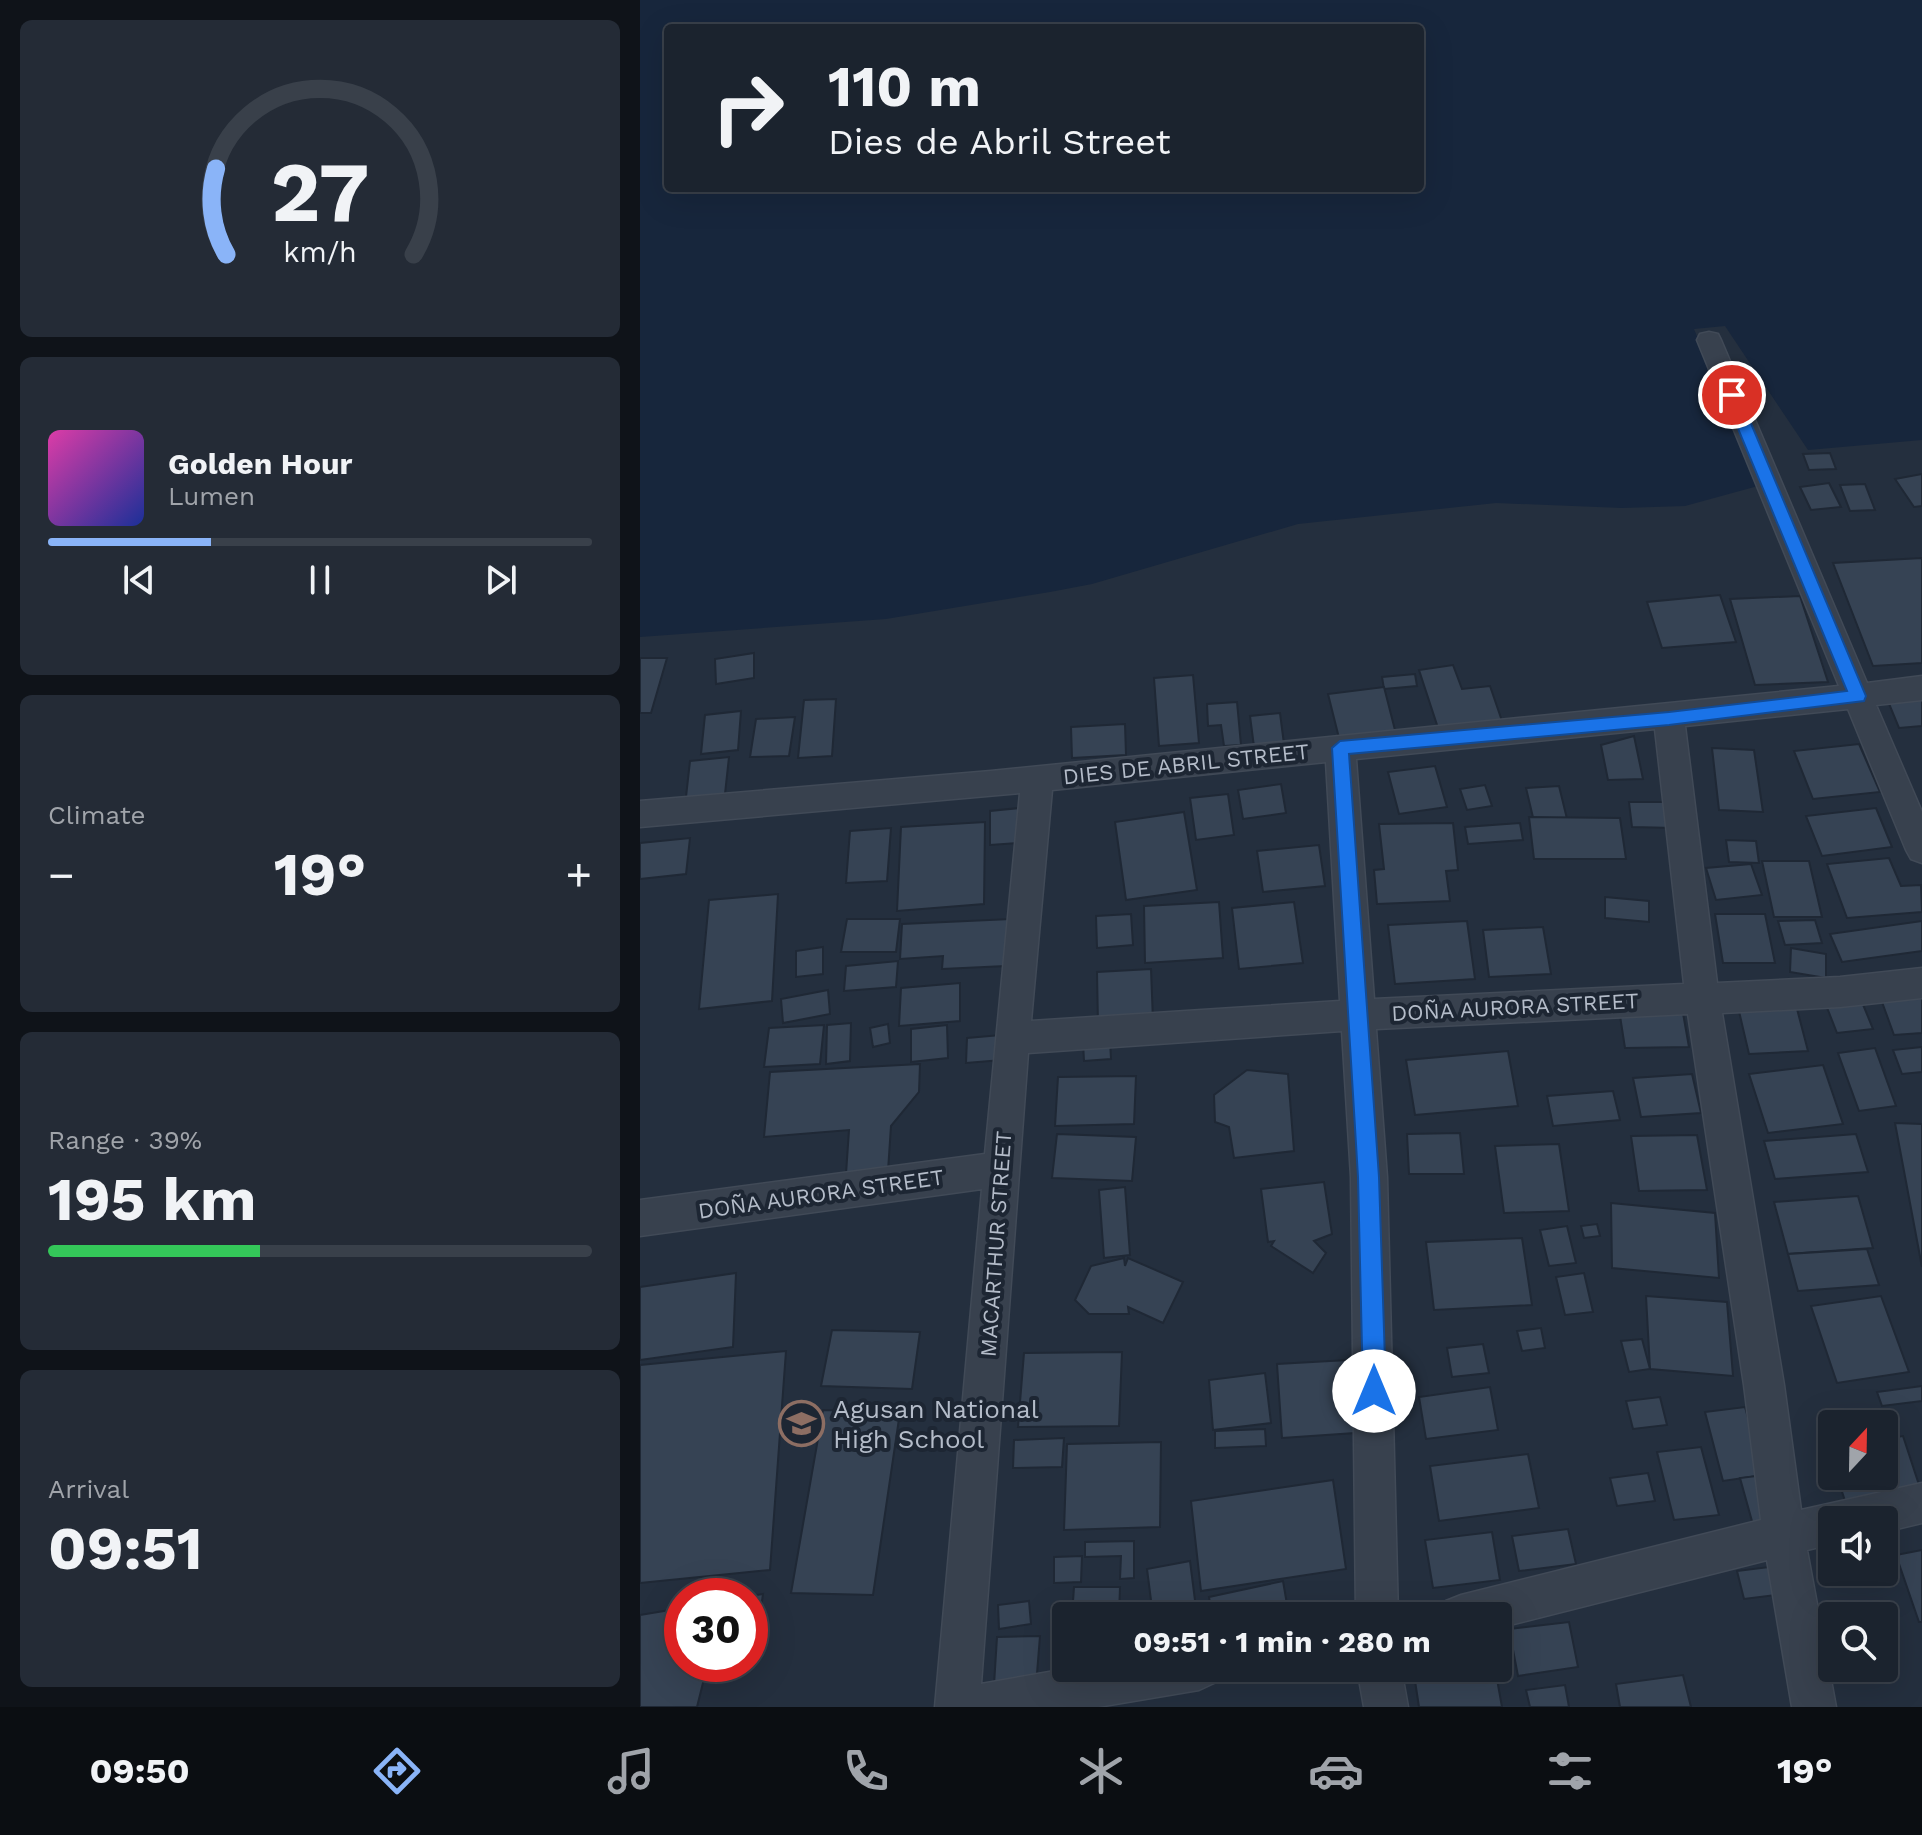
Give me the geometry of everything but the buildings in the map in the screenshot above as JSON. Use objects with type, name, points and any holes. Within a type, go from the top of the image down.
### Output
[{"type":"street","points":[[1709,340],[1922,850]]},
{"type":"street","name":"DIES DE ABRIL STREET","points":[[640,814],[835,800],[1669,718],[1922,688]]},
{"type":"street","points":[[1669,718],[1702,997],[1764,1385],[1783,1533],[1814,1707]]},
{"type":"street","points":[[1340,748],[1369,1177],[1377,1602]]},
{"type":"street","name":"MACARTHUR STREET","points":[[957,1707],[1012,1038],[1037,780]]},
{"type":"street","name":"DOÑA AURORA STREET","points":[[1012,1038],[1358,1015],[1840,992],[1922,983]]},
{"type":"street","name":"DOÑA AURORA STREET","points":[[640,1218],[1002,1169]]},
{"type":"street","points":[[1898,1508],[1922,1503]]},
{"type":"street","points":[[1512,1603],[1818,1526]]},
{"type":"street","points":[[971,1707],[1117,1682]]},
{"type":"street","points":[[1382,1682],[1386,1707]]},
{"type":"water","points":[[640,0],[1922,0],[1922,440],[1808,450],[1725,326],[1694,329],[1758,486],[1685,506],[1622,508],[1496,503],[1298,524],[1092,584],[886,619],[640,637]]},
{"type":"place","name":"Agusan National High School","points":[[802,1424]]},
{"type":"route","points":[[1374,1391],[1369,1177],[1340,748],[1771,708],[1858,696],[1732,395]]}]
